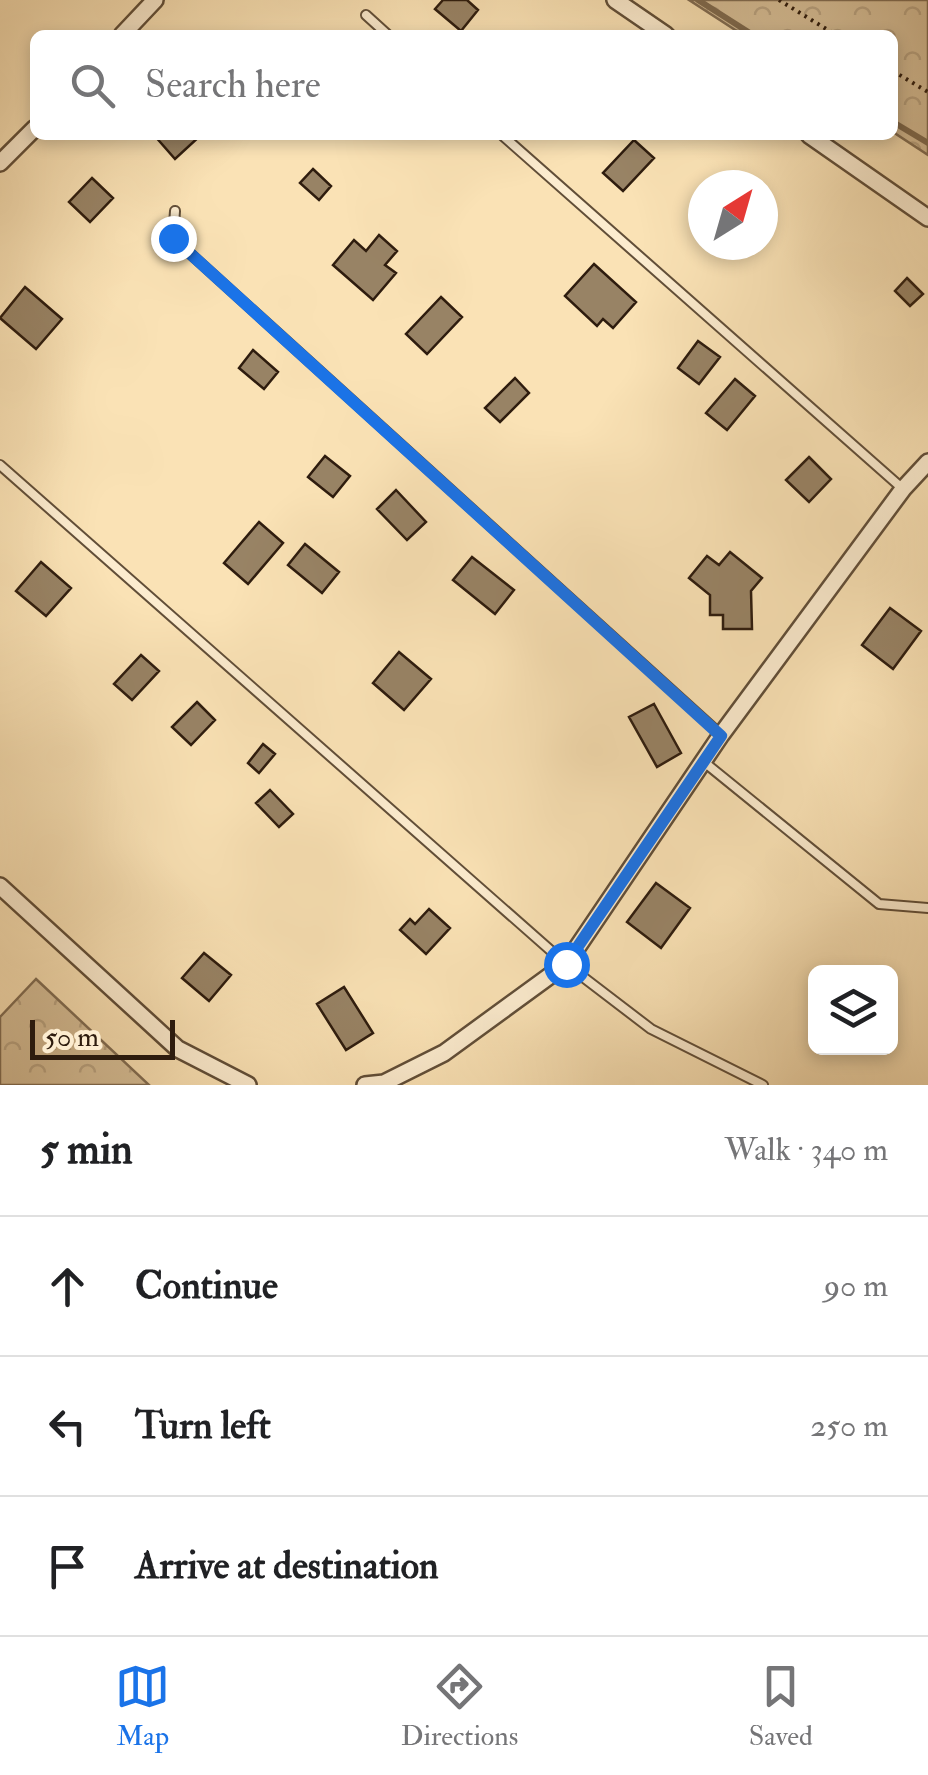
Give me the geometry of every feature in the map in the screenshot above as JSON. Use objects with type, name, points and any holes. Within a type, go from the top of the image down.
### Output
[{"type":"street","points":[[127,30],[155,0]]},
{"type":"street","points":[[616,0],[659,30]]},
{"type":"street","points":[[0,163],[30,133]]},
{"type":"street","points":[[816,140],[928,218]]},
{"type":"street","points":[[365,1085],[384,1083],[444,1053],[566,964],[721,736],[903,489],[928,462]]},
{"type":"street","points":[[0,886],[178,1049],[248,1085]]},
{"type":"lane","points":[[366,16],[382,30]]},
{"type":"lane","points":[[508,140],[903,489]]},
{"type":"lane","points":[[175,211],[173,238],[721,736]]},
{"type":"lane","points":[[0,465],[566,964],[651,1029],[763,1085]]},
{"type":"lane","points":[[704,762],[879,904],[928,908]]},
{"type":"path","points":[[779,0],[828,30]]},
{"type":"path","points":[[898,73],[928,92]]},
{"type":"green space","points":[[689,0],[928,0],[928,155],[898,135],[898,30],[735,30]]},
{"type":"green space","points":[[36,979],[149,1085],[0,1085],[0,1017]]},
{"type":"building","points":[[443,0],[467,0],[478,10],[460,30],[435,9]]},
{"type":"building","points":[[158,140],[196,140],[175,159]]},
{"type":"building","points":[[634,140],[654,158],[623,191],[603,173]]},
{"type":"building","points":[[313,169],[331,186],[319,200],[300,183]]},
{"type":"building","points":[[92,178],[113,198],[90,222],[69,202]]},
{"type":"building","points":[[379,235],[397,251],[385,265],[396,273],[373,300],[333,265],[354,240],[366,251]]},
{"type":"building","points":[[594,264],[636,302],[613,328],[603,319],[597,326],[565,296]]},
{"type":"building","points":[[907,278],[923,294],[910,306],[895,291]]},
{"type":"building","points":[[25,287],[62,319],[36,349],[0,318]]},
{"type":"building","points":[[441,297],[462,317],[427,354],[406,334]]},
{"type":"building","points":[[698,341],[720,357],[699,384],[678,368]]},
{"type":"building","points":[[253,350],[278,372],[264,389],[239,368]]},
{"type":"building","points":[[515,378],[529,393],[500,422],[485,408]]},
{"type":"building","points":[[735,379],[755,396],[727,430],[706,413]]},
{"type":"building","points":[[325,456],[350,476],[333,497],[308,477]]},
{"type":"building","points":[[809,457],[831,479],[809,502],[786,480]]},
{"type":"building","points":[[396,490],[426,522],[407,540],[377,509]]},
{"type":"building","points":[[259,522],[283,543],[248,584],[224,563]]},
{"type":"building","points":[[305,544],[339,572],[322,593],[288,565]]},
{"type":"building","points":[[730,552],[762,578],[751,591],[752,629],[723,629],[723,615],[710,615],[710,595],[689,578],[707,556],[719,565]]},
{"type":"building","points":[[472,557],[514,590],[495,614],[453,580]]},
{"type":"building","points":[[41,562],[71,588],[46,616],[16,591]]},
{"type":"building","points":[[890,608],[921,631],[893,669],[862,645]]},
{"type":"building","points":[[399,652],[431,679],[404,710],[373,683]]},
{"type":"building","points":[[141,655],[159,671],[132,700],[114,684]]},
{"type":"building","points":[[197,702],[215,720],[191,745],[172,727]]},
{"type":"building","points":[[654,704],[681,753],[657,767],[629,717]]},
{"type":"building","points":[[263,744],[275,754],[259,773],[248,763]]},
{"type":"building","points":[[270,790],[293,814],[279,827],[256,803]]},
{"type":"building","points":[[656,883],[690,908],[661,948],[627,922]]},
{"type":"building","points":[[429,909],[450,928],[426,954],[400,930],[410,919],[415,924]]},
{"type":"building","points":[[204,953],[231,975],[209,1001],[182,978]]},
{"type":"building","points":[[344,987],[373,1033],[346,1050],[317,1004]]},
{"type":"waterway","points":[[698,0],[745,30]]},
{"type":"waterway","points":[[898,125],[928,143]]},
{"type":"route","points":[[173,238],[721,736],[566,964]]}]
